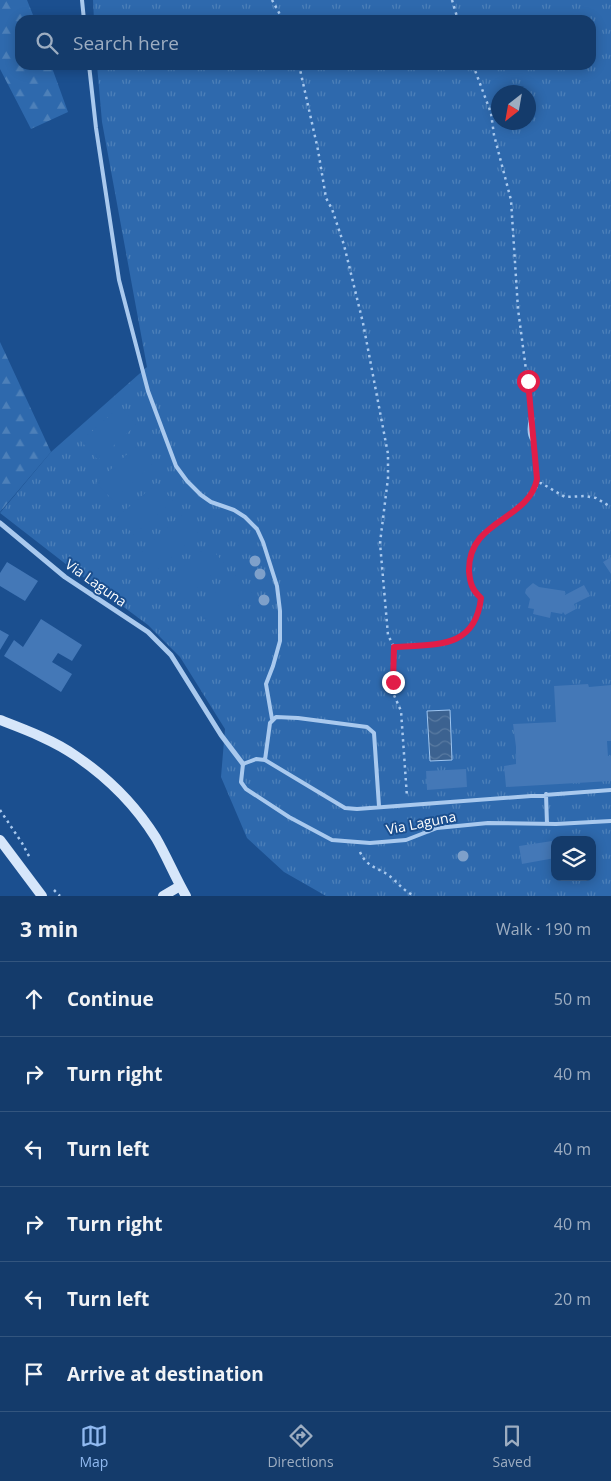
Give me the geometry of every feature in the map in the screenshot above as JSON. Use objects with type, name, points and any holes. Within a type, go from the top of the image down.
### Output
[{"type":"street","name":"Via Laguna","points":[[0,523],[65,577],[148,632],[171,655],[220,735],[243,764]]},
{"type":"street","points":[[0,720],[76,756],[102,775],[136,811],[155,837],[183,891],[163,896]]},
{"type":"street","points":[[0,840],[42,896]]},
{"type":"lane","points":[[82,0],[84,15]]},
{"type":"lane","points":[[90,70],[96,128],[119,280],[148,391],[176,466],[201,495],[211,502],[234,510],[245,517],[256,529],[263,542],[277,586],[280,611],[280,641],[266,684],[272,719],[265,760],[256,759],[243,764]]},
{"type":"lane","points":[[532,416],[530,433],[533,441]]},
{"type":"lane","points":[[272,719],[276,717],[298,718],[371,729],[374,733],[379,806]]},
{"type":"lane","name":"Via Laguna","points":[[265,760],[345,808],[357,809],[611,790]]},
{"type":"lane","name":"Via Laguna","points":[[243,764],[242,782],[246,789],[289,818],[332,840],[370,843],[406,840],[437,828],[488,823],[547,824],[611,821]]},
{"type":"lane","points":[[546,794],[547,824]]},
{"type":"path","points":[[272,0],[280,15]]},
{"type":"path","points":[[452,0],[456,15]]},
{"type":"path","points":[[300,70],[318,150],[326,198],[332,208],[344,246],[363,323],[388,454],[388,478],[380,542],[388,635],[394,647],[392,661],[394,695],[402,711],[408,798]]},
{"type":"path","points":[[475,70],[490,113],[511,200],[518,308],[532,416]]},
{"type":"path","points":[[533,441],[537,479],[535,489]]},
{"type":"path","points":[[394,647],[448,642],[468,632],[476,621],[481,598],[475,593],[470,580],[471,555],[474,546],[492,526],[524,503],[541,483],[565,497],[585,496],[596,498],[611,507]]},
{"type":"path","points":[[0,810],[22,843],[33,864]]},
{"type":"path","points":[[360,852],[364,860],[373,868],[392,878],[402,888],[415,896]]},
{"type":"path","points":[[52,888],[60,896]]},
{"type":"green space","points":[[0,0],[27,0],[33,15],[15,15],[15,70],[53,70],[68,112],[31,129],[0,69]]},
{"type":"green space","points":[[93,0],[611,0],[611,896],[326,896],[284,872],[247,838],[221,777],[225,729],[180,657],[148,625],[0,513],[51,452],[147,367],[102,122],[97,70],[596,70],[596,15],[94,15]]},
{"type":"green space","points":[[0,342],[51,452],[0,512]]},
{"type":"green space","points":[[121,406],[136,425],[98,460],[81,441]]},
{"type":"green space","points":[[135,447],[152,465],[113,500],[96,483]]},
{"type":"green space","points":[[157,483],[173,501],[134,535],[117,517]]},
{"type":"green space","points":[[181,515],[198,533],[159,569],[142,551]]},
{"type":"green space","points":[[208,545],[224,563],[185,599],[169,579]]},
{"type":"green space","points":[[235,575],[252,593],[213,629],[196,610]]},
{"type":"water","points":[[450,710],[452,760],[430,761],[427,711]]},
{"type":"building","points":[[611,557],[611,574],[603,562]]},
{"type":"building","points":[[7,562],[38,581],[25,601],[0,586],[0,573]]},
{"type":"building","points":[[533,583],[539,587],[565,591],[565,595],[584,585],[590,596],[574,604],[576,609],[565,615],[563,612],[562,614],[551,612],[550,618],[533,614],[534,609],[528,608],[530,599],[525,593],[526,589]]},
{"type":"building","points":[[41,619],[82,645],[72,661],[58,653],[52,662],[72,674],[61,692],[4,656],[14,640],[23,647]]},
{"type":"building","points":[[0,630],[9,635],[0,650]]},
{"type":"building","points":[[588,684],[589,687],[611,685],[611,741],[607,741],[608,756],[611,756],[611,781],[506,787],[504,766],[516,764],[513,724],[556,722],[554,686]]},
{"type":"building","points":[[466,769],[467,787],[427,790],[426,771]]},
{"type":"building","points":[[551,841],[551,859],[522,864],[519,846]]},
{"type":"route","points":[[393,682],[392,661],[394,647],[448,642],[468,632],[476,621],[481,598],[475,593],[470,580],[469,568],[474,546],[492,526],[524,503],[535,489],[537,479],[528,381]]}]
